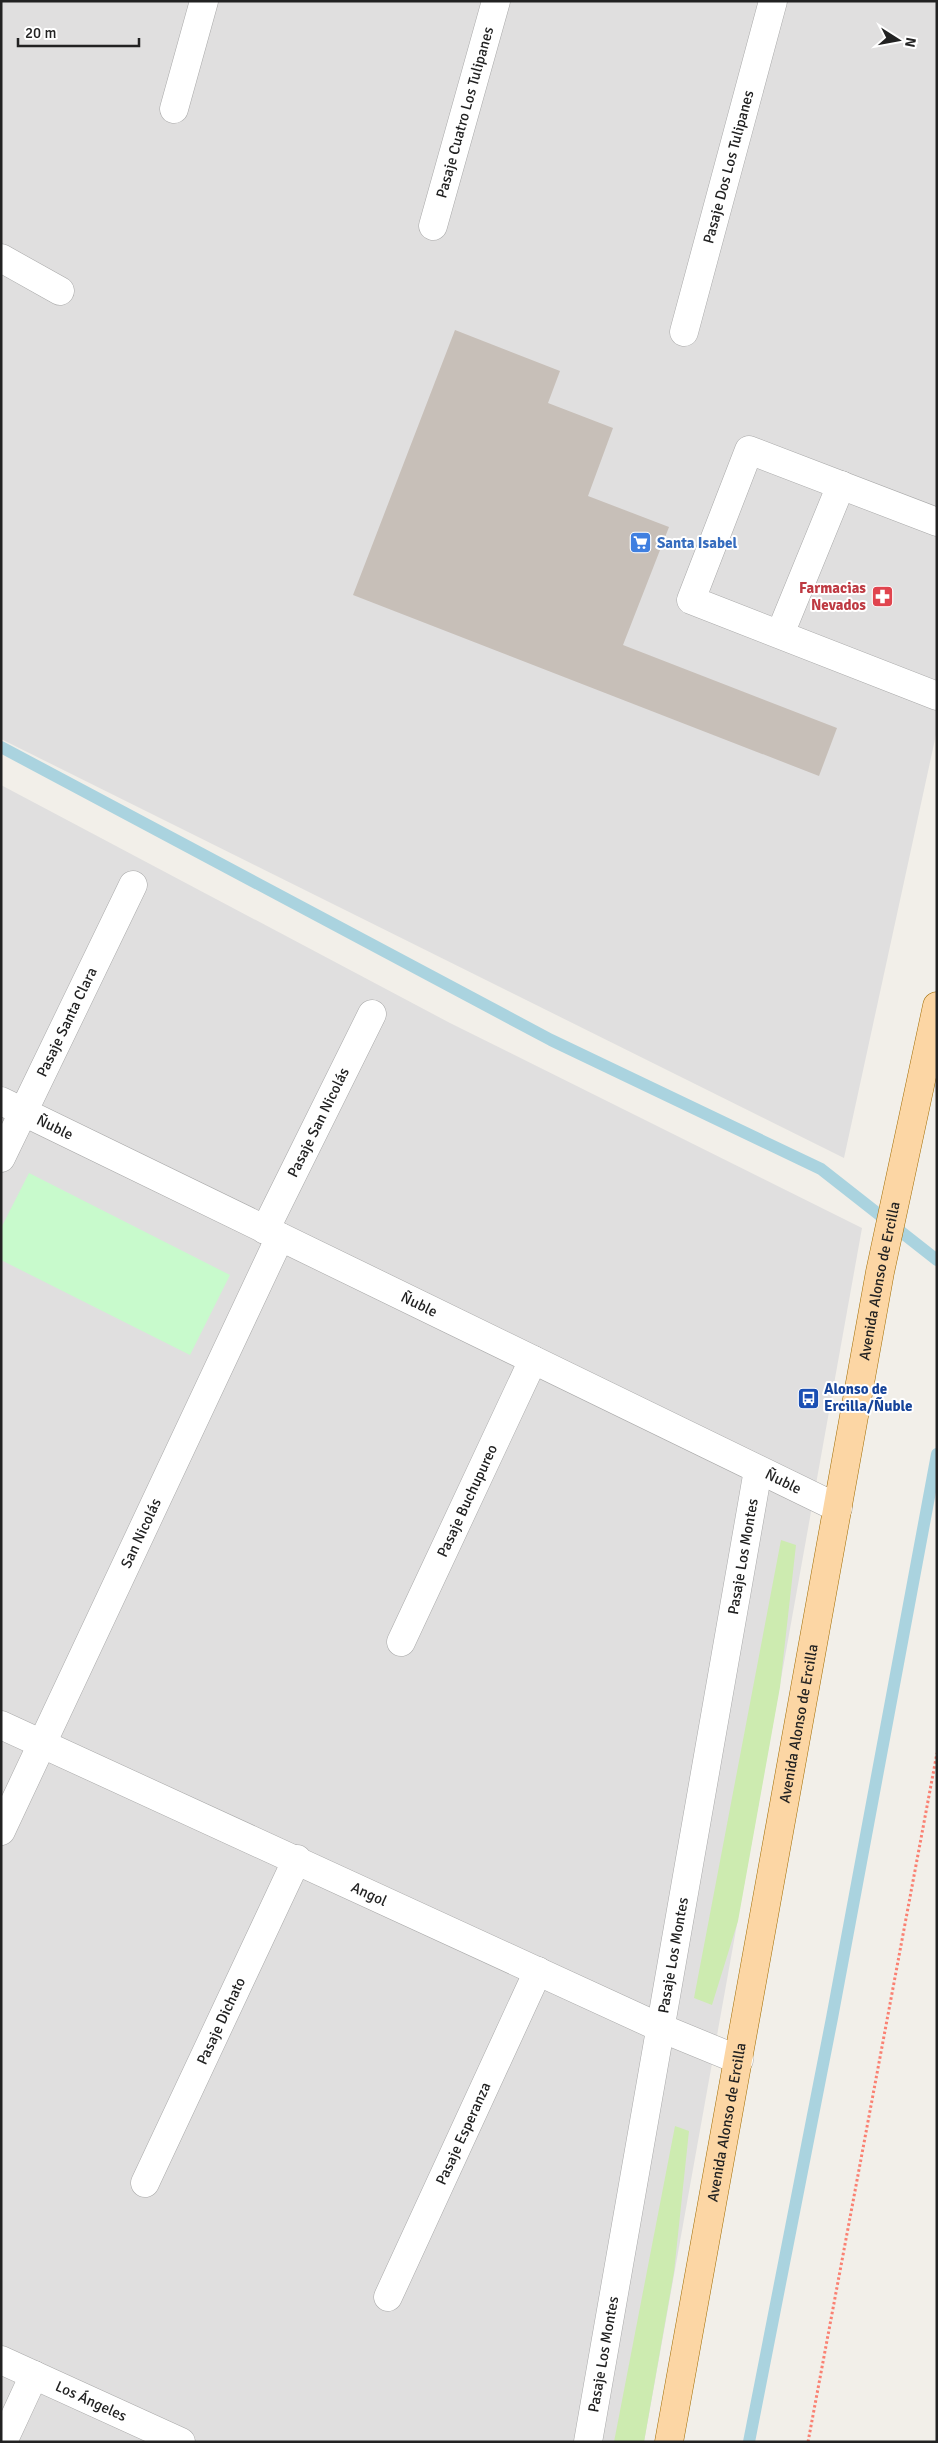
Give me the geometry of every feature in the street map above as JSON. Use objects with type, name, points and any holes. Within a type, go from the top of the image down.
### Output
[{"type":"main road","name":"Avenida Alonso de Ercilla","points":[[669,2442],[880,1272],[937,1006]]},
{"type":"street","points":[[174,109],[204,1]]},
{"type":"street","name":"Pasaje Cuatro Los Tulipanes","points":[[433,226],[496,1]]},
{"type":"street","name":"Pasaje Dos Los Tulipanes","points":[[684,332],[773,1]]},
{"type":"street","points":[[1,258],[60,291]]},
{"type":"street","points":[[937,522],[749,450],[691,600],[937,696]]},
{"type":"street","points":[[780,634],[841,485]]},
{"type":"street","name":"Pasaje Santa Clara","points":[[1,1158],[12,1106],[133,885]]},
{"type":"street","name":"Pasaje San Nicolás","points":[[272,1233],[372,1014]]},
{"type":"street","name":"Ñuble","points":[[12,1106],[838,1508]]},
{"type":"street","name":"San Nicolás","points":[[1,1831],[272,1233]]},
{"type":"street","name":"Pasaje Buchupureo","points":[[402,1642],[533,1360]]},
{"type":"street","name":"Pasaje Los Montes","points":[[588,2442],[758,1470]]},
{"type":"street","name":"Angol","points":[[1,1725],[297,1859],[661,2028],[739,2060]]},
{"type":"street","name":"Pasaje Dichato","points":[[145,2183],[297,1859]]},
{"type":"street","name":"Pasaje Esperanza","points":[[388,2296],[538,1970]]},
{"type":"street","name":"Los Ángeles","points":[[1,2360],[180,2442]]},
{"type":"street","points":[[3,2442],[34,2375]]},
{"type":"path","points":[[808,2442],[937,1753]]},
{"type":"shaded area","points":[[1,1],[937,1],[937,730],[844,1158],[1,739]]},
{"type":"shaded area","points":[[1,785],[450,1023],[862,1228],[644,2442],[1,2442]]},
{"type":"green space","points":[[29,1173],[230,1275],[190,1355],[1,1260],[1,1228]]},
{"type":"green space","points":[[781,1540],[796,1545],[780,1687],[738,1921],[712,2005],[694,1998]]},
{"type":"green space","points":[[675,2126],[689,2131],[674,2272],[644,2442],[614,2442]]},
{"type":"building","points":[[455,330],[560,371],[548,403],[613,428],[588,496],[669,527],[623,645],[837,728],[819,776],[353,595]]},
{"type":"waterway","points":[[1,747],[551,1040],[821,1169],[937,1260]]},
{"type":"waterway","points":[[749,2442],[832,2018],[937,1454]]},
{"type":"place","name":"Santa Isabel","points":[[641,543]]},
{"type":"place","name":"Farmacias Nevados","points":[[882,597]]},
{"type":"place","name":"Alonso de Ercilla/Ñuble","points":[[808,1398]]}]
